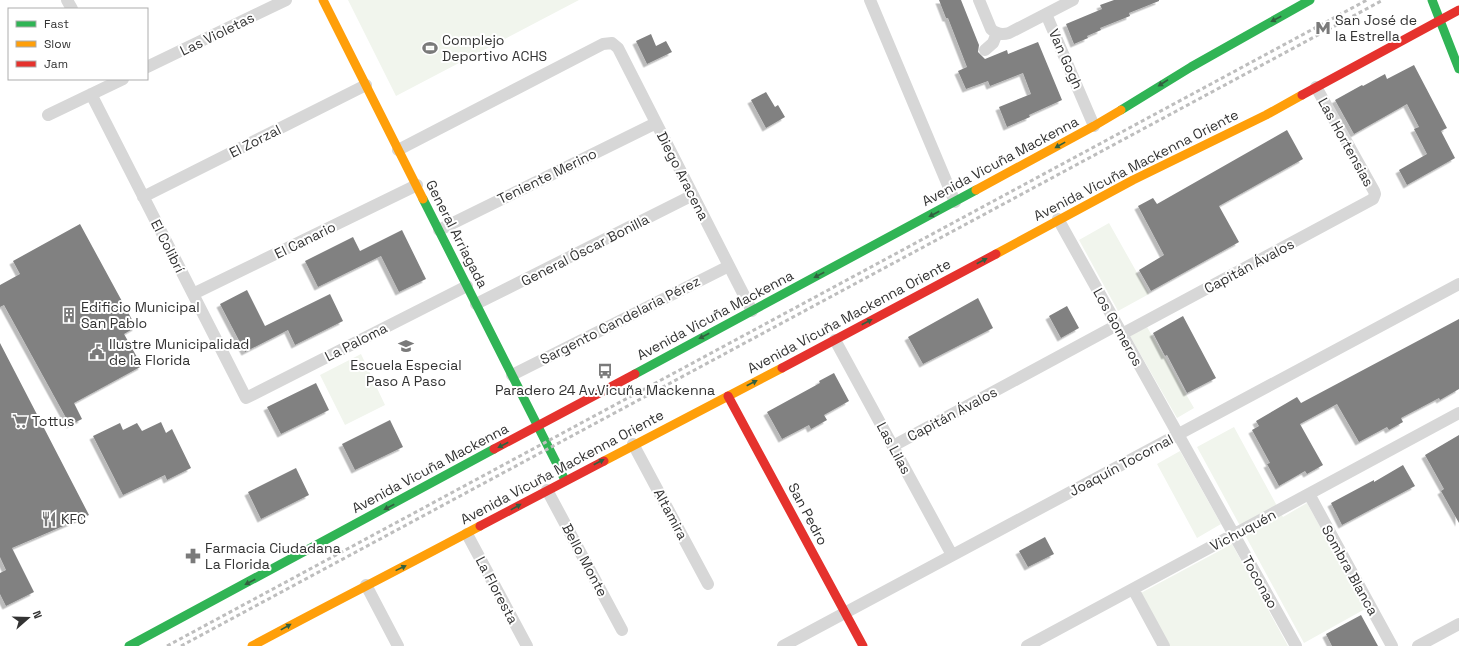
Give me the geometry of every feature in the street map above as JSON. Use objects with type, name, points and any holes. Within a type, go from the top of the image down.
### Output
[{"type":"main road","name":"General Arriagada","points":[[323,0],[565,480]]},
{"type":"main road","name":"Avenida Vicuña Mackenna","points":[[128,646],[955,202],[1094,126],[1190,66],[1310,0]]},
{"type":"main road","points":[[1432,0],[1459,69]]},
{"type":"main road","name":"Avenida Vicuña Mackenna Oriente","points":[[254,645],[420,559],[633,444],[835,340],[1058,219],[1266,114],[1458,11]]},
{"type":"main road","name":"San Pedro","points":[[728,396],[863,646]]},
{"type":"street","name":"Las Violetas","points":[[148,67],[286,0]]},
{"type":"street","points":[[870,0],[955,202]]},
{"type":"street","points":[[979,0],[991,29],[997,34],[993,43],[985,50]]},
{"type":"street","name":"Van Gogh","points":[[997,34],[1005,34],[1073,0]]},
{"type":"street","name":"Van Gogh","points":[[1046,14],[1094,126]]},
{"type":"street","name":"Diego Aracena","points":[[398,150],[603,44],[612,43],[618,48],[752,311]]},
{"type":"street","points":[[48,115],[91,94],[109,82]]},
{"type":"street","name":"El Zorzal","points":[[144,197],[366,85]]},
{"type":"street","name":"Las Hortensias","points":[[1316,87],[1374,191],[1375,197]]},
{"type":"street","name":"El Colibrí","points":[[91,94],[246,398]]},
{"type":"street","name":"Teniente Merino","points":[[439,230],[656,123]]},
{"type":"street","name":"El Canario","points":[[193,294],[417,185]]},
{"type":"street","name":"General Óscar Bonilla","points":[[476,304],[693,195]]},
{"type":"street","name":"Capitán Ávalos","points":[[893,446],[1375,197]]},
{"type":"street","name":"Los Gomeros","points":[[1058,219],[1178,434]]},
{"type":"street","name":"Sargento Candelaria Pérez","points":[[512,375],[728,266]]},
{"type":"street","name":"Joaquín Tocornal","points":[[782,646],[1459,284]]},
{"type":"street","name":"La Paloma","points":[[246,398],[467,286]]},
{"type":"street","name":"Las Lilas","points":[[835,340],[952,555]]},
{"type":"street","name":"Vichuquén","points":[[1027,646],[1459,413]]},
{"type":"street","name":"Toconao","points":[[1178,434],[1296,646]]},
{"type":"street","name":"Altamira","points":[[633,444],[708,584]]},
{"type":"street","name":"Bello Monte","points":[[547,490],[622,630]]},
{"type":"street","name":"Sombra Blanca","points":[[1309,494],[1392,646]]},
{"type":"street","name":"La Floresta","points":[[467,534],[527,646]]},
{"type":"street","points":[[366,586],[398,646]]},
{"type":"street","points":[[1133,589],[1164,646]]},
{"type":"street","points":[[1418,646],[1459,624]]},
{"type":"shaded area","name":"Complejo Deportivo ACHS","points":[[348,0],[579,0],[396,96]]},
{"type":"shaded area","points":[[1109,223],[1149,294],[1118,311],[1079,240]]},
{"type":"shaded area","points":[[1147,327],[1194,408],[1177,418],[1130,336]]},
{"type":"shaded area","points":[[361,354],[385,405],[345,425],[320,375]]},
{"type":"shaded area","points":[[1234,427],[1283,517],[1307,503],[1365,609],[1304,643],[1197,447]]},
{"type":"shaded area","points":[[1180,451],[1221,524],[1197,538],[1157,464]]},
{"type":"shaded area","points":[[1232,544],[1288,646],[1168,646],[1139,594]]},
{"type":"building","points":[[939,0],[961,0],[979,45],[978,52],[985,59],[1007,50],[1008,54],[1038,42],[1062,100],[1007,127],[999,107],[1031,94],[1023,73],[990,86],[988,81],[966,89],[958,71],[967,67],[948,18],[946,18]]},
{"type":"building","points":[[1114,0],[1159,1],[1129,13],[1130,16],[1100,28],[1101,30],[1087,36],[1088,38],[1074,44],[1066,24],[1102,9],[1100,5]]},
{"type":"building","points":[[651,34],[656,46],[666,41],[672,52],[647,64],[636,41]]},
{"type":"building","points":[[1414,65],[1447,128],[1441,131],[1455,158],[1407,185],[1399,170],[1427,154],[1414,129],[1419,127],[1407,104],[1354,134],[1335,100],[1385,74],[1387,79]]},
{"type":"building","points":[[766,92],[775,107],[778,105],[785,117],[766,128],[751,100]]},
{"type":"building","points":[[1287,130],[1303,159],[1219,206],[1239,242],[1151,291],[1139,270],[1164,255],[1138,206],[1153,198],[1157,204]]},
{"type":"building","name":"Edificio Municipal San Pablo","points":[[80,224],[136,327],[124,334],[142,366],[74,403],[82,419],[70,425],[4,305],[0,307],[0,285],[20,274],[13,261]]},
{"type":"building","points":[[402,230],[426,279],[399,292],[381,256],[318,287],[305,261],[353,237],[360,251]]},
{"type":"building","points":[[247,290],[265,326],[330,294],[343,321],[295,345],[288,330],[245,352],[220,304]]},
{"type":"building","points":[[978,298],[993,328],[923,364],[908,337]]},
{"type":"building","points":[[1067,306],[1079,328],[1061,338],[1049,316]]},
{"type":"building","points":[[1183,316],[1216,378],[1187,393],[1167,355],[1165,356],[1153,333]]},
{"type":"building","points":[[1459,319],[1459,389],[1440,400],[1439,398],[1401,418],[1403,422],[1389,430],[1387,427],[1359,442],[1337,404],[1300,424],[1323,465],[1307,474],[1305,471],[1279,486],[1267,464],[1270,463],[1252,430],[1259,426],[1256,421],[1297,397],[1301,403]]},
{"type":"building","name":"Tottus","points":[[0,343],[89,515],[12,548],[34,592],[6,606],[0,594],[0,573],[6,570],[0,557]]},
{"type":"building","points":[[834,373],[849,401],[824,415],[827,420],[811,429],[809,425],[782,439],[767,412],[820,383],[819,381]]},
{"type":"building","points":[[316,383],[329,410],[281,434],[267,407]]},
{"type":"building","points":[[390,420],[403,447],[355,470],[342,444]]},
{"type":"building","points":[[161,422],[166,433],[172,429],[191,468],[167,480],[165,475],[123,495],[93,436],[120,423],[123,430],[137,423],[142,431]]},
{"type":"building","points":[[1459,435],[1459,523],[1441,491],[1444,489],[1425,455]]},
{"type":"building","points":[[1403,465],[1415,486],[1342,525],[1331,503],[1374,480],[1374,482]]},
{"type":"building","points":[[296,468],[309,495],[261,519],[248,492]]},
{"type":"building","points":[[1045,537],[1054,554],[1028,567],[1019,551]]},
{"type":"building","points":[[1361,615],[1378,646],[1332,646],[1326,634]]},
{"type":"railway","points":[[167,646],[1367,0]]},
{"type":"railway","points":[[181,646],[1383,0]]},
{"type":"traffic: fast","points":[[1121,110],[1191,67],[1310,0]]},
{"type":"traffic: fast","points":[[1432,0],[1459,69]]},
{"type":"traffic: fast","points":[[635,374],[976,190]]},
{"type":"traffic: fast","points":[[423,199],[565,480]]},
{"type":"traffic: fast","points":[[129,646],[494,449]]},
{"type":"traffic: slow","points":[[323,0],[423,199]]},
{"type":"traffic: slow","points":[[996,254],[1133,180],[1266,115],[1302,95]]},
{"type":"traffic: slow","points":[[976,190],[1121,110]]},
{"type":"traffic: slow","points":[[604,461],[782,368]]},
{"type":"traffic: slow","points":[[252,646],[480,526]]},
{"type":"traffic: jam","points":[[1302,95],[1459,10]]},
{"type":"traffic: jam","points":[[782,368],[996,254]]},
{"type":"traffic: jam","points":[[494,449],[635,374]]},
{"type":"traffic: jam","points":[[728,396],[863,646]]},
{"type":"traffic: jam","points":[[480,526],[604,461]]},
{"type":"place","name":"San José de la Estrella","points":[[1323,28]]},
{"type":"place","name":"Complejo Deportivo ACHS","points":[[430,48]]},
{"type":"place","name":"Edificio Municipal San Pablo","points":[[69,315]]},
{"type":"place","name":"Escuela Especial Paso A Paso","points":[[406,346]]},
{"type":"place","name":"Ilustre Municipalidad de la Florida","points":[[97,352]]},
{"type":"place","name":"Paradero 24 Av.Vicuña Mackenna","points":[[605,371]]},
{"type":"place","name":"Tottus","points":[[20,421]]},
{"type":"place","name":"KFC","points":[[49,519]]},
{"type":"place","name":"Farmacia Ciudadana La Florida","points":[[193,556]]}]
